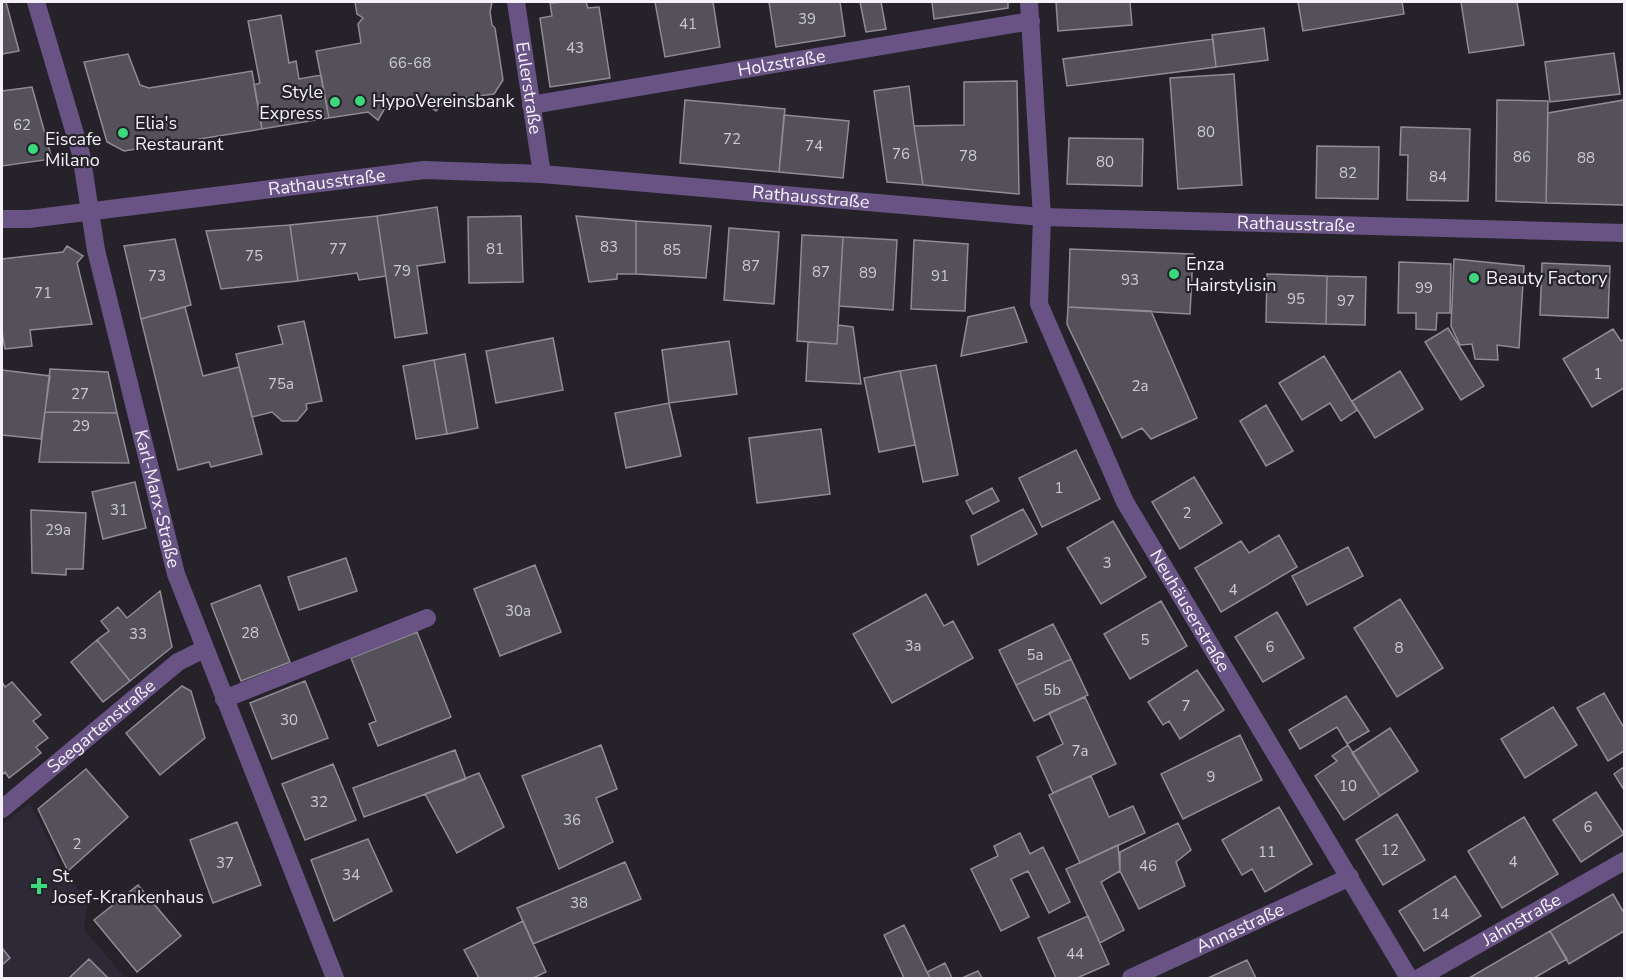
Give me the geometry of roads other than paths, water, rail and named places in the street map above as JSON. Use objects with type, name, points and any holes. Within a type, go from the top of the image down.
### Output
[{"type":"street","name":"Karl-Marx-Straße","points":[[36,2],[81,154],[96,250],[173,562],[204,649],[335,978]]},
{"type":"street","name":"Eulerstraße","points":[[516,2],[542,174]]},
{"type":"street","points":[[1029,2],[1041,217]]},
{"type":"street","name":"Holzstraße","points":[[531,105],[1031,21]]},
{"type":"street","name":"Rathausstraße","points":[[2,219],[30,219],[424,170],[542,174],[1041,217],[1624,233]]},
{"type":"street","name":"Neuhäuserstraße","points":[[1041,217],[1039,304],[1125,502],[1409,978]]},
{"type":"street","points":[[224,699],[427,618]]},
{"type":"street","name":"Seegartenstraße","points":[[2,809],[178,662],[204,649]]},
{"type":"street","name":"Jahnstraße","points":[[1419,978],[1624,861]]},
{"type":"street","name":"Annastraße","points":[[1131,978],[1350,877]]},
{"type":"place","name":"HypoVereinsbank","points":[[360,101]]},
{"type":"place","name":"Style Express","points":[[335,102]]},
{"type":"place","name":"Elia's Restaurant","points":[[123,133]]},
{"type":"place","name":"Eiscafe Milano","points":[[33,149]]},
{"type":"place","name":"Enza Hairstylisin","points":[[1174,274]]},
{"type":"place","name":"Beauty Factory","points":[[1474,278]]},
{"type":"place","name":"St. Josef-Krankenhaus","points":[[39,886]]}]
